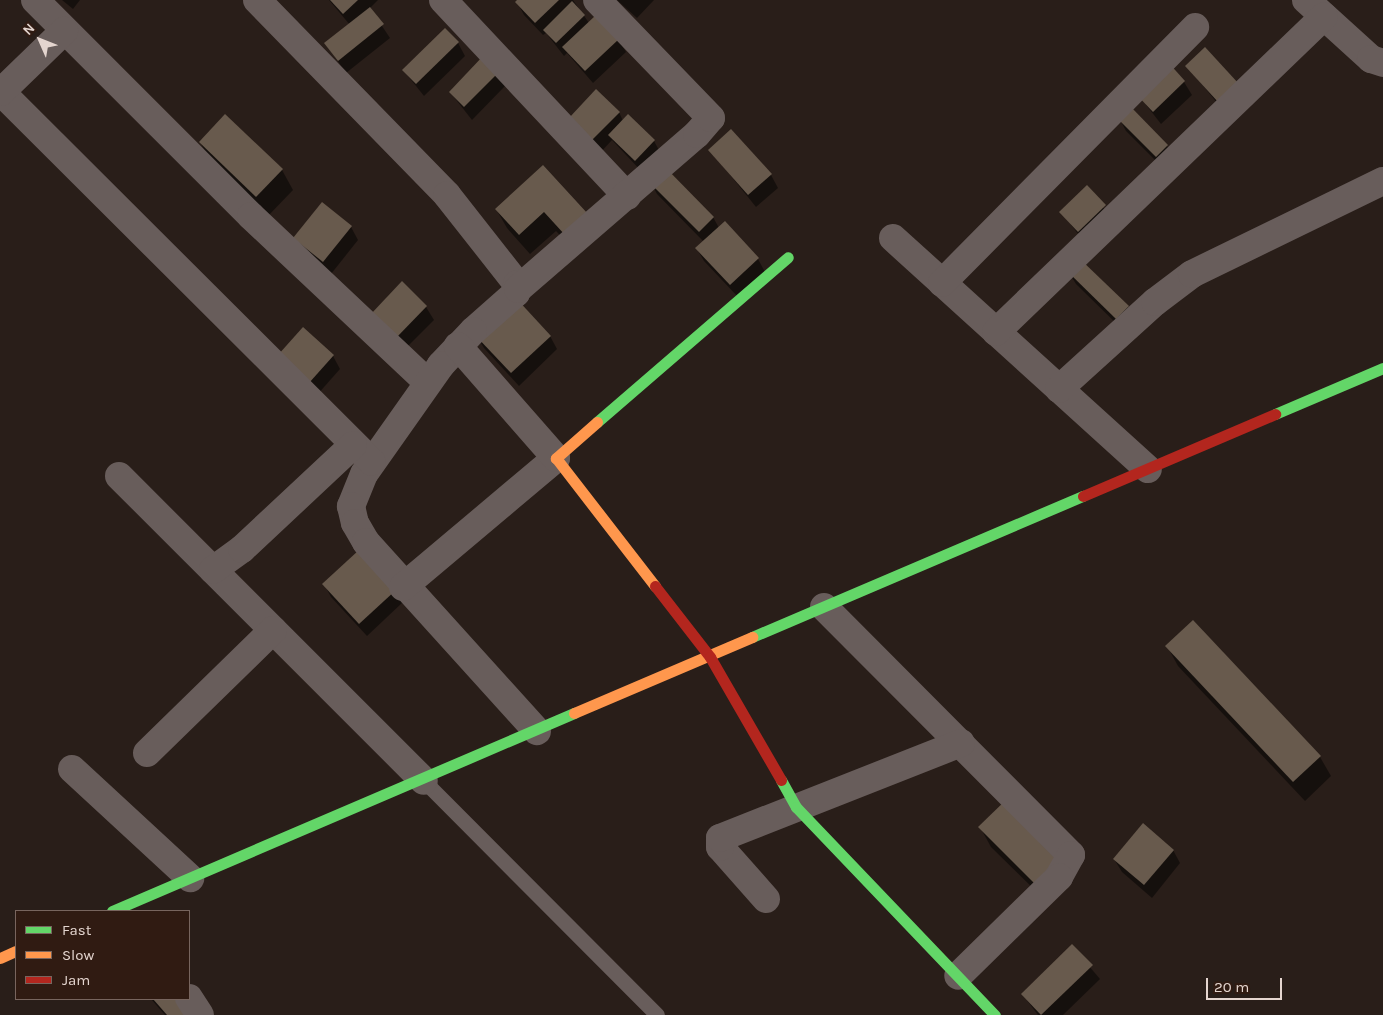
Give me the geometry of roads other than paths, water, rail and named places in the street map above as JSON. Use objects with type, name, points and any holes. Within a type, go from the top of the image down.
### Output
[{"type":"street","points":[[35,0],[251,216],[428,383]]},
{"type":"street","points":[[257,0],[447,195],[510,271],[518,288]]},
{"type":"street","points":[[443,0],[627,196]]},
{"type":"street","points":[[213,570],[363,454],[428,383],[458,346],[518,288],[627,196],[709,122],[711,115],[597,0]]},
{"type":"street","points":[[996,332],[1315,8],[1371,59],[1383,63]]},
{"type":"street","points":[[942,283],[1195,27]]},
{"type":"street","points":[[64,31],[1,92],[363,454]]},
{"type":"street","points":[[1059,389],[1155,302],[1192,274],[1383,181]]},
{"type":"street","points":[[893,238],[1148,469]]},
{"type":"street","points":[[404,587],[788,257]]},
{"type":"street","points":[[458,346],[556,458],[710,657],[796,807],[995,1015]]},
{"type":"street","points":[[122,910],[190,878],[424,781],[824,607],[1383,368]]},
{"type":"street","points":[[363,454],[355,489],[352,514],[366,542],[404,587],[537,731]]},
{"type":"street","points":[[119,476],[424,781]]},
{"type":"street","points":[[824,607],[1071,855],[1059,876],[958,976]]},
{"type":"street","points":[[147,753],[273,630]]},
{"type":"street","points":[[766,899],[720,847],[719,840],[796,807],[961,743]]},
{"type":"street","points":[[72,769],[190,878]]},
{"type":"street","points":[[0,958],[15,951]]},
{"type":"street","points":[[190,1000],[200,1015]]},
{"type":"lane","points":[[424,781],[657,1015]]}]
